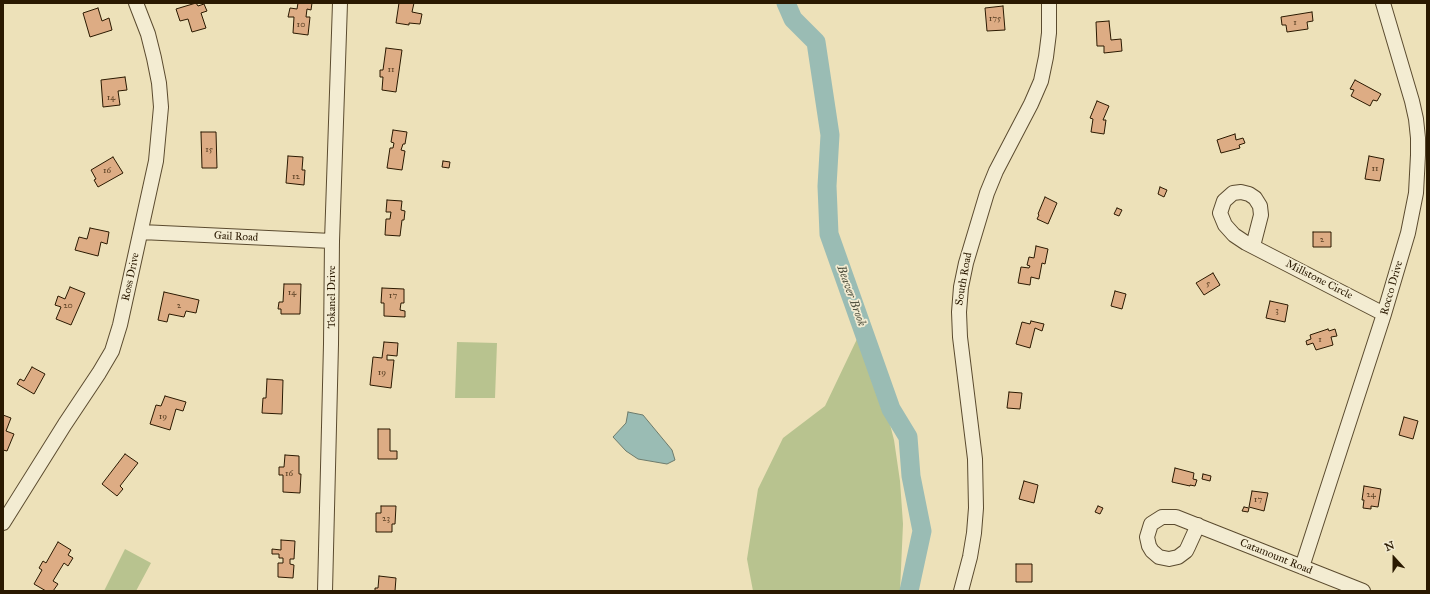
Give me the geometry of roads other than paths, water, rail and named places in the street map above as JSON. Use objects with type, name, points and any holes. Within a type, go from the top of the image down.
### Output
[{"type":"street","name":"Ross Drive","points":[[3,523],[54,441],[99,373],[112,350],[120,325],[156,161],[161,107],[159,83],[154,58],[148,34],[136,3]]},
{"type":"street","name":"Tokanel Drive","points":[[325,591],[332,242],[340,3]]},
{"type":"street","name":"South Road","points":[[961,591],[970,557],[976,508],[975,459],[960,336],[959,312],[961,287],[966,263],[987,192],[1041,81],[1049,33],[1049,3]]},
{"type":"street","name":"Rocco Drive","points":[[1302,567],[1384,314],[1412,215],[1416,193],[1418,156],[1416,119],[1383,3]]},
{"type":"street","name":"Gail Road","points":[[140,232],[332,242]]},
{"type":"street","name":"Millstone Circle","points":[[1253,246],[1384,314]]},
{"type":"street","name":"Catamount Road","points":[[1198,525],[1357,590]]},
{"type":"water","points":[[628,412],[643,415],[672,450],[675,460],[667,464],[638,459],[626,451],[613,437],[626,423]]},
{"type":"waterway","name":"Beaver Brook","points":[[786,3],[793,19],[816,42],[830,135],[827,186],[829,234],[891,409],[908,437],[911,476],[922,531],[909,591]]}]
